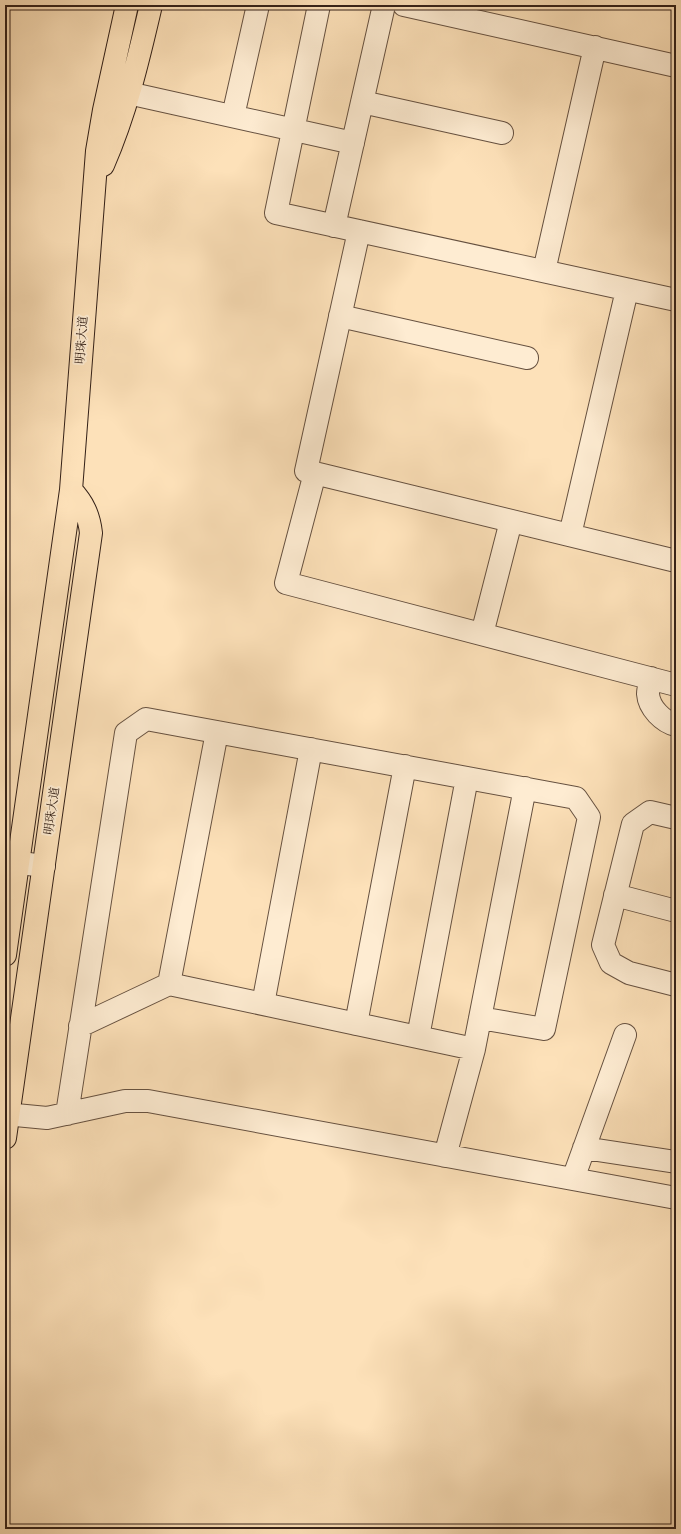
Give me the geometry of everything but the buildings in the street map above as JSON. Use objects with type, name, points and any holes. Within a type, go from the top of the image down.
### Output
[{"type":"main road","name":"明珠大道","points":[[5,955],[12,862],[71,490],[93,190],[118,131],[119,91],[127,5]]},
{"type":"main road","name":"明珠大道","points":[[119,91],[137,67],[151,5]]},
{"type":"main road","name":"明珠大道","points":[[5,1138],[7,1114],[91,533],[90,521],[86,510],[71,490]]},
{"type":"street","points":[[233,116],[258,5]]},
{"type":"street","points":[[319,5],[276,213],[676,300]]},
{"type":"street","points":[[334,226],[384,5]]},
{"type":"street","points":[[404,5],[481,13],[594,47],[676,66]]},
{"type":"street","points":[[544,271],[594,47]]},
{"type":"street","points":[[119,91],[353,143]]},
{"type":"street","points":[[362,102],[502,133]]},
{"type":"street","points":[[359,231],[340,316],[310,472],[286,583],[676,685]]},
{"type":"street","points":[[570,535],[627,290]]},
{"type":"street","points":[[340,316],[527,358]]},
{"type":"street","points":[[310,472],[676,561]]},
{"type":"street","points":[[482,634],[511,520]]},
{"type":"street","points":[[651,678],[648,694],[655,712],[669,723],[676,725]]},
{"type":"street","points":[[67,1114],[126,733],[146,719],[576,798],[589,817],[544,1029],[480,1018]]},
{"type":"street","points":[[169,984],[217,732]]},
{"type":"street","points":[[263,1004],[311,749]]},
{"type":"street","points":[[356,1024],[405,766]]},
{"type":"street","points":[[418,1037],[467,778]]},
{"type":"street","points":[[445,1156],[474,1049],[525,788]]},
{"type":"street","points":[[676,818],[650,812],[633,824],[603,945],[611,963],[629,973],[676,985]]},
{"type":"street","points":[[12,862],[44,866]]},
{"type":"street","points":[[615,895],[676,911]]},
{"type":"street","points":[[80,1026],[169,984],[474,1049]]},
{"type":"street","points":[[573,1179],[625,1035]]},
{"type":"street","points":[[7,1114],[47,1118],[125,1101],[148,1101],[676,1198]]},
{"type":"street","points":[[584,1148],[676,1162]]}]
